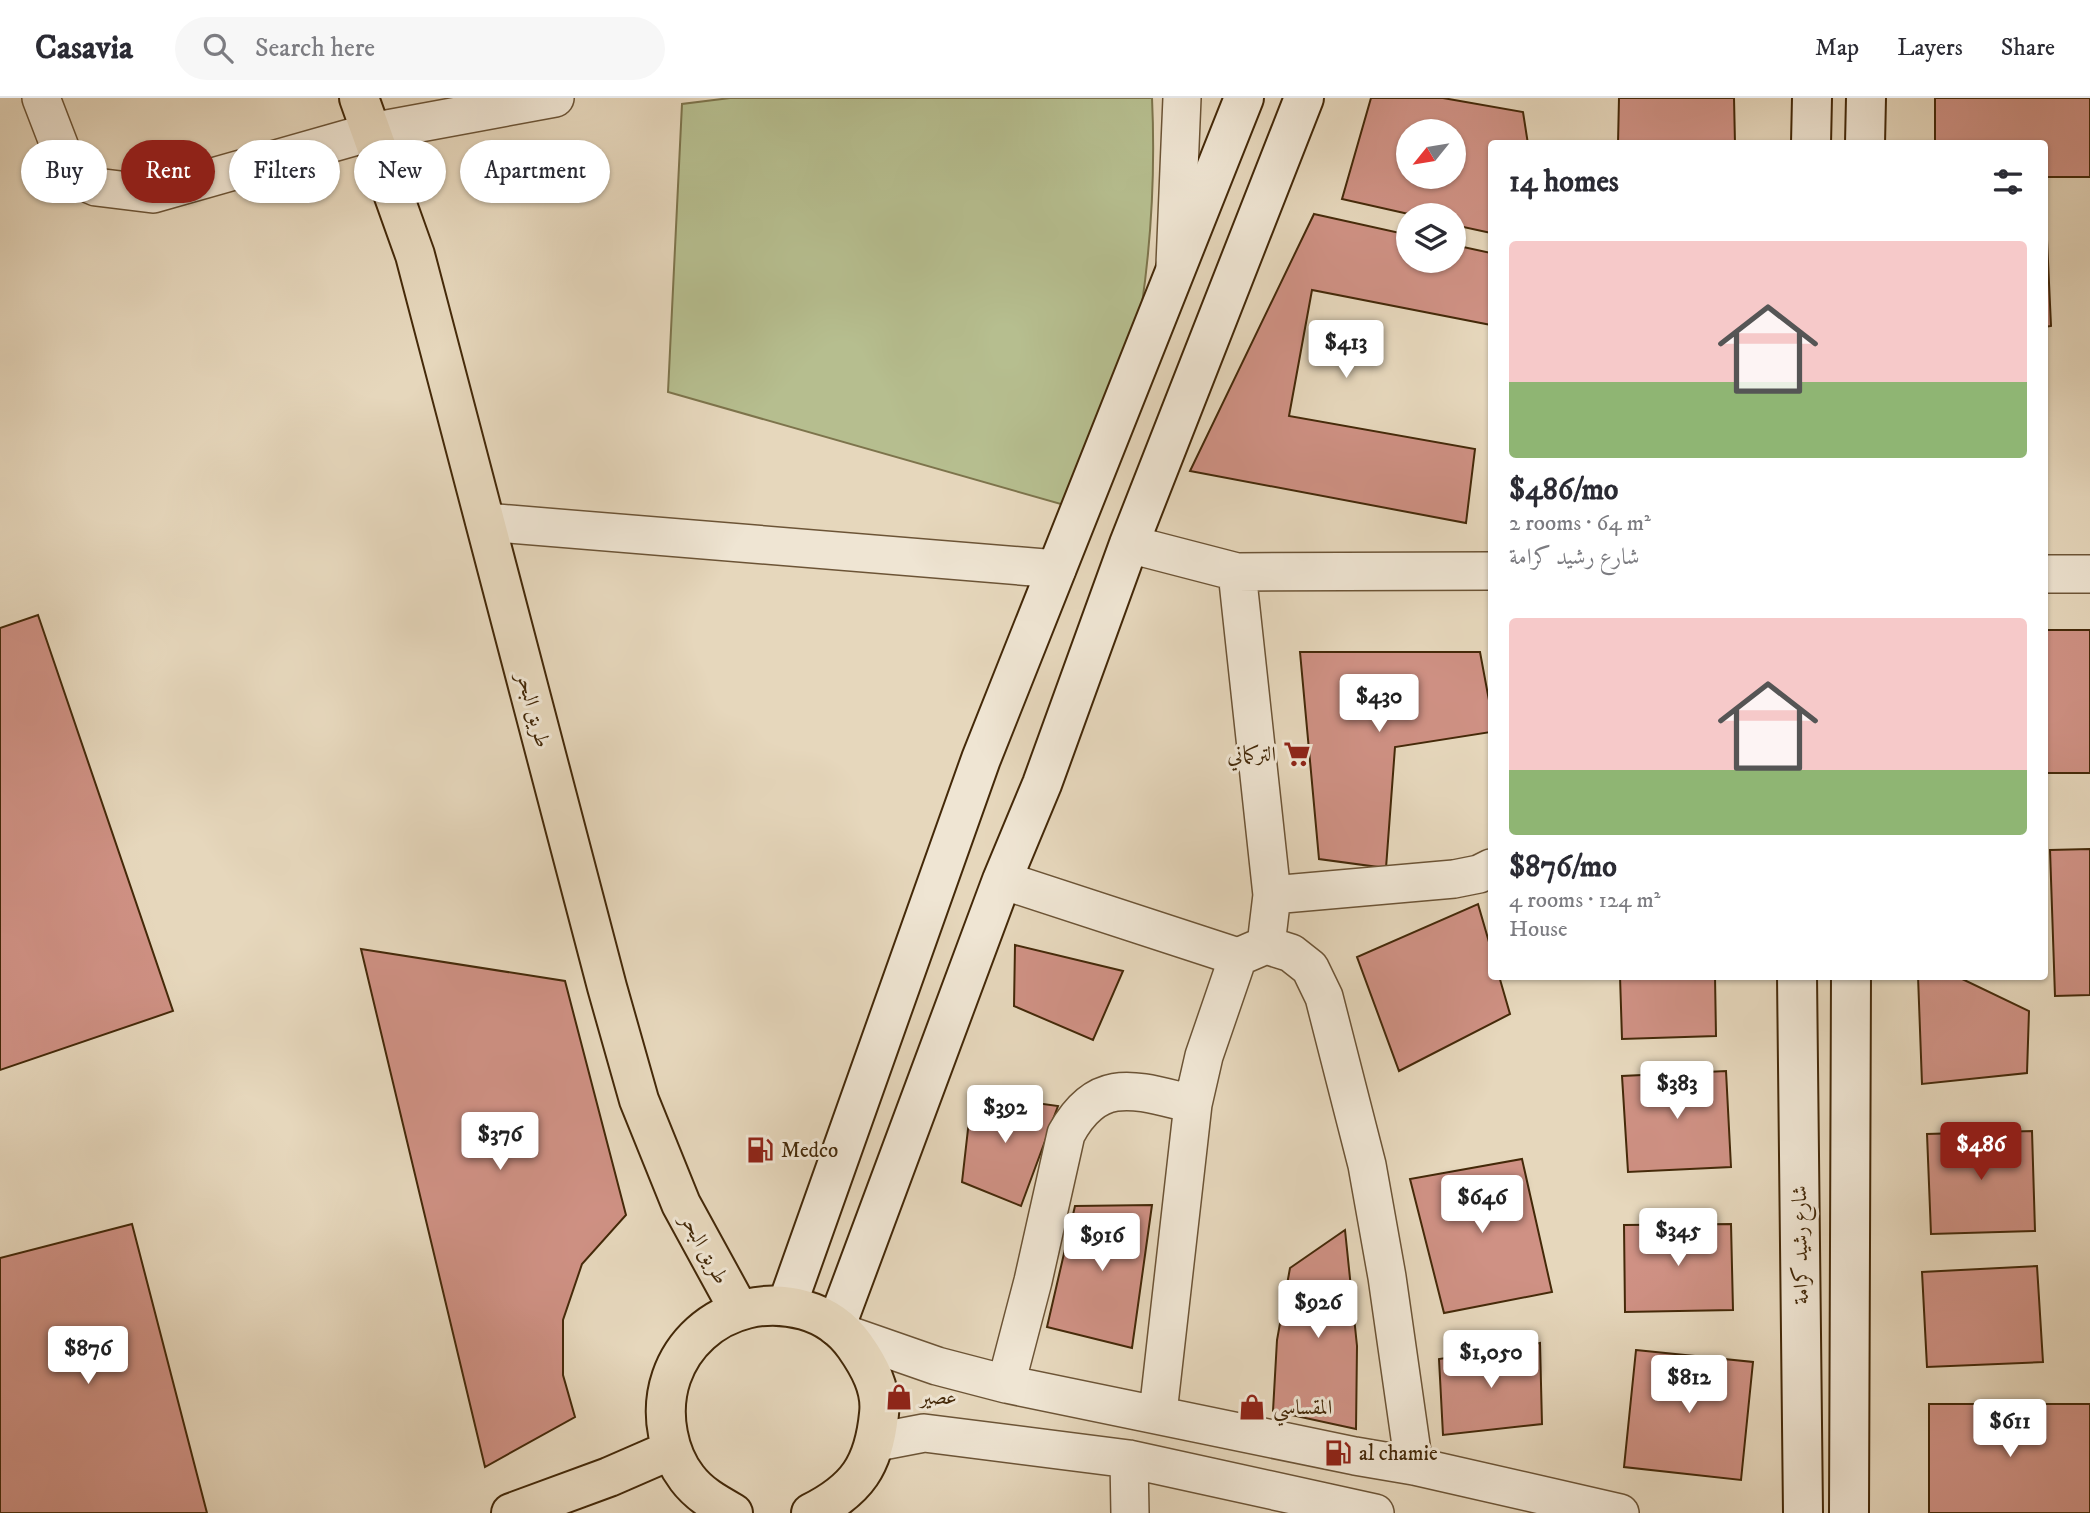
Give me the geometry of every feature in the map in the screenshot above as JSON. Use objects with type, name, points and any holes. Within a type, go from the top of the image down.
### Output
[{"type":"highway","name":"طريق البحر","points":[[365,115],[415,255],[639,1100],[681,1205],[739,1310]]},
{"type":"highway","points":[[733,1513],[707,1498],[686,1477],[671,1450],[664,1416],[669,1381],[684,1350],[708,1325],[739,1310],[763,1305],[787,1305],[812,1312],[842,1331],[870,1367],[880,1404],[877,1442],[861,1475],[836,1501],[811,1513]]},
{"type":"highway","points":[[511,1513],[609,1477],[671,1450]]},
{"type":"street","points":[[41,98],[71,176],[96,187],[153,194],[365,115],[555,98]]},
{"type":"street","points":[[1174,278],[1181,98]]},
{"type":"street","points":[[787,1305],[981,759],[1244,98]]},
{"type":"street","points":[[1304,98],[1129,544],[1042,784],[1002,880],[842,1331],[937,1366],[1006,1384],[1414,1466],[1620,1513]]},
{"type":"street","points":[[1811,140],[1812,98]]},
{"type":"street","points":[[1865,140],[1866,98]]},
{"type":"street","points":[[485,522],[1057,569]]},
{"type":"street","points":[[1129,544],[1237,572],[1488,571]]},
{"type":"street","points":[[1158,1413],[1193,1104],[1204,1056],[1252,951],[1272,895],[1237,572]]},
{"type":"street","points":[[2048,574],[2090,574]]},
{"type":"street","points":[[1272,895],[1427,882],[1479,874],[1488,870]]},
{"type":"street","points":[[1002,880],[1252,951],[1292,953],[1310,968],[1324,998],[1367,1164],[1387,1278],[1414,1466]]},
{"type":"street","name":"شارع رشيد كرامة","points":[[1797,980],[1803,1513]]},
{"type":"street","points":[[1849,1513],[1851,980]]},
{"type":"street","points":[[1006,1384],[1033,1282],[1066,1134],[1075,1118],[1083,1108],[1097,1099],[1121,1090],[1193,1104]]},
{"type":"street","points":[[877,1442],[924,1433],[1129,1459],[1375,1513]]},
{"type":"street","points":[[1129,1459],[1130,1513]]},
{"type":"green space","points":[[730,98],[1152,98],[1152,196],[1143,294],[1125,397],[1096,514],[668,392],[682,104]]},
{"type":"building","points":[[1371,98],[1443,98],[1523,112],[1527,140],[1488,140],[1488,232],[1466,228],[1466,203],[1396,203],[1396,211],[1342,199]]},
{"type":"building","points":[[1619,98],[1734,98],[1735,140],[1618,140]]},
{"type":"building","points":[[1935,98],[2090,98],[2090,177],[2048,177],[2048,140],[1935,140]]},
{"type":"building","points":[[1314,214],[1396,232],[1396,273],[1466,273],[1466,248],[1488,252],[1488,324],[1312,290],[1289,416],[1475,449],[1466,523],[1190,471]]},
{"type":"building","points":[[2048,261],[2051,326],[2048,326]]},
{"type":"building","points":[[38,615],[173,1011],[0,1070],[0,628]]},
{"type":"building","points":[[2048,630],[2090,630],[2090,773],[2048,773]]},
{"type":"building","points":[[1300,652],[1480,652],[1488,695],[1488,732],[1395,747],[1386,868],[1319,859]]},
{"type":"building","points":[[2090,849],[2090,995],[2055,996],[2050,850]]},
{"type":"building","points":[[1478,904],[1488,939],[1488,980],[1500,980],[1510,1014],[1399,1071],[1357,957]]},
{"type":"building","points":[[1015,945],[1123,971],[1093,1040],[1014,1006]]},
{"type":"building","points":[[361,949],[565,981],[626,1215],[582,1264],[563,1320],[563,1375],[575,1417],[485,1467]]},
{"type":"building","points":[[1620,980],[1715,980],[1716,1036],[1622,1039]]},
{"type":"building","points":[[1918,980],[1964,980],[2029,1011],[2027,1073],[1922,1084]]},
{"type":"building","points":[[1726,1071],[1731,1167],[1628,1172],[1622,1076]]},
{"type":"building","points":[[972,1094],[1058,1106],[1021,1206],[962,1182]]},
{"type":"building","points":[[2032,1131],[2035,1231],[1931,1234],[1927,1134]]},
{"type":"building","points":[[1522,1159],[1552,1292],[1444,1313],[1410,1179]]},
{"type":"building","points":[[1152,1205],[1132,1348],[1047,1327],[1075,1206]]},
{"type":"building","points":[[132,1224],[207,1513],[0,1513],[0,1258]]},
{"type":"building","points":[[1731,1224],[1733,1310],[1625,1312],[1624,1225]]},
{"type":"building","points":[[1345,1230],[1357,1346],[1356,1429],[1273,1411],[1277,1340],[1290,1268]]},
{"type":"building","points":[[2037,1266],[2043,1362],[1927,1367],[1922,1272]]},
{"type":"building","points":[[1540,1343],[1542,1424],[1443,1435],[1439,1359]]},
{"type":"building","points":[[1636,1350],[1753,1362],[1741,1480],[1624,1467]]},
{"type":"building","points":[[1929,1404],[2090,1404],[2090,1513],[1929,1513]]},
{"type":"place","name":"التركماني","points":[[1297,754]]},
{"type":"place","name":"Medco","points":[[760,1150]]},
{"type":"place","name":"عصير","points":[[899,1397]]},
{"type":"place","name":"المقساسي","points":[[1252,1407]]},
{"type":"place","name":"al chamie","points":[[1338,1453]]}]
